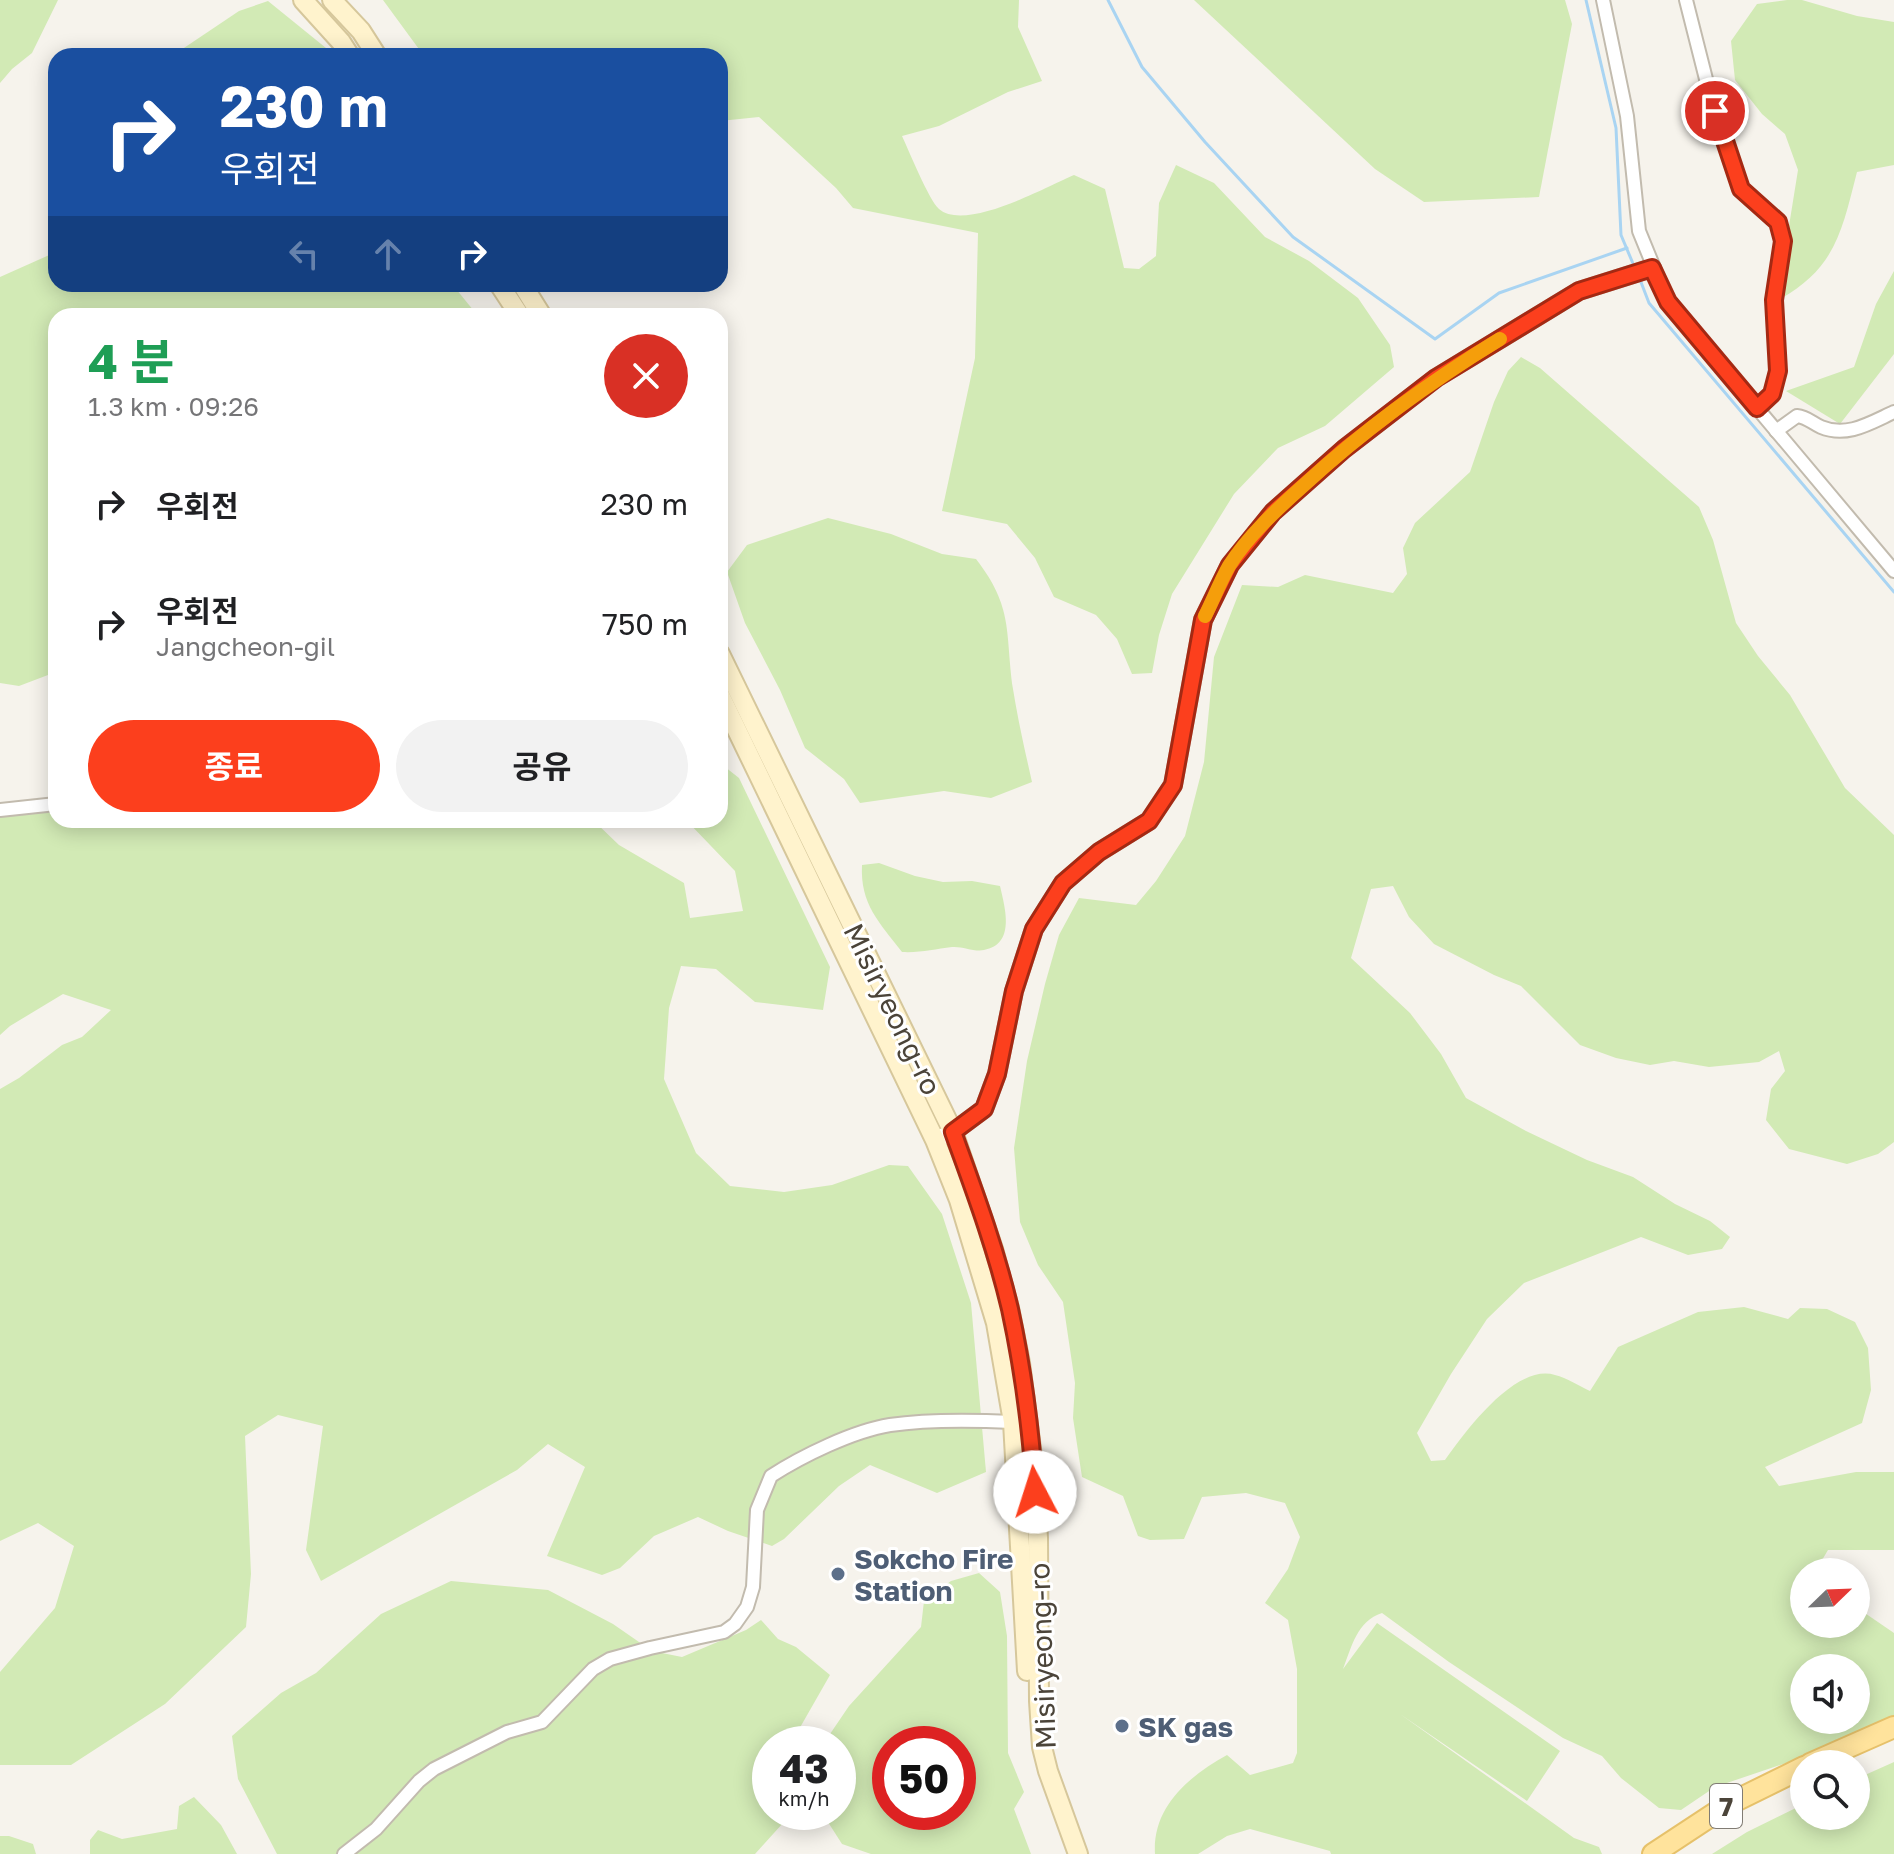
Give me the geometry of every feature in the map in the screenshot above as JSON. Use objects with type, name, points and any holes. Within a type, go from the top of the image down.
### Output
[{"type":"main road","points":[[303,0],[345,48]]},
{"type":"main road","points":[[332,0],[361,31],[372,48]]},
{"type":"main road","name":"Misiryeong-ro","points":[[728,670],[953,1132],[993,1249],[1020,1363],[1034,1472],[1042,1747],[1078,1854]]},
{"type":"main road","name":"Misiryeong-ro","points":[[728,712],[935,1140],[952,1179],[984,1278],[996,1323],[1013,1422],[1030,1738],[1040,1784],[1065,1854]]},
{"type":"main road","points":[[1842,1750],[1894,1727]]},
{"type":"main road","points":[[1863,1750],[1894,1737]]},
{"type":"main road","name":"7","points":[[1653,1854],[1729,1804],[1790,1774]]},
{"type":"main road","name":"7","points":[[1673,1854],[1732,1814],[1790,1783]]},
{"type":"street","points":[[1603,0],[1627,116],[1639,231],[1649,269],[1668,302],[1894,571]]},
{"type":"street","points":[[1686,0],[1707,83],[1741,189],[1778,222],[1783,241],[1774,300],[1778,371],[1772,394],[1757,408]]},
{"type":"street","points":[[935,1140],[953,1132],[984,1109],[997,1074],[1014,991],[1034,929],[1063,883],[1099,852],[1149,821],[1173,785],[1203,620],[1230,565],[1273,512],[1332,459],[1436,378],[1579,291],[1649,269]]},
{"type":"street","points":[[1776,431],[1797,416],[1829,430],[1849,432],[1894,412]]},
{"type":"street","points":[[0,810],[48,805]]},
{"type":"street","points":[[344,1854],[376,1829],[419,1781],[434,1769],[507,1732],[542,1722],[593,1669],[610,1659],[724,1632],[735,1624],[747,1607],[753,1587],[757,1510],[771,1476],[780,1470],[850,1438],[889,1425],[954,1420],[1013,1422]]},
{"type":"green space","points":[[0,0],[58,0],[32,53],[0,83]]},
{"type":"green space","points":[[383,0],[1019,0],[1018,27],[1042,81],[1008,92],[939,126],[902,136],[939,209],[951,215],[986,212],[1074,175],[1105,189],[1124,268],[1139,269],[1156,256],[1159,203],[1176,165],[1214,183],[1265,237],[1309,261],[1358,298],[1390,345],[1394,367],[1325,426],[1278,448],[1234,494],[1172,594],[1159,635],[1152,673],[1132,674],[1117,639],[1096,615],[1054,597],[1035,558],[1007,524],[942,511],[975,358],[978,233],[853,208],[836,188],[759,117],[728,120],[728,48],[418,48]]},
{"type":"green space","points":[[1194,0],[1565,0],[1572,24],[1539,197],[1424,202],[1375,169]]},
{"type":"green space","points":[[1802,0],[1857,16],[1894,22],[1894,165],[1857,172],[1834,246],[1814,274],[1780,299],[1798,170],[1785,134],[1762,114],[1735,80],[1731,41],[1757,4]]},
{"type":"green space","points":[[268,1],[326,48],[184,48],[239,11]]},
{"type":"green space","points":[[48,256],[48,292],[458,292],[472,308],[48,308],[48,675],[19,686],[0,683],[0,277]]},
{"type":"green space","points":[[1894,271],[1894,354],[1840,424],[1786,391],[1854,367],[1876,304]]},
{"type":"green space","points":[[1521,357],[1540,368],[1699,507],[1713,540],[1736,623],[1790,695],[1845,788],[1894,835],[1894,1142],[1878,1154],[1847,1164],[1789,1149],[1766,1120],[1771,1089],[1785,1071],[1779,1051],[1759,1062],[1709,1067],[1674,1061],[1650,1065],[1616,1058],[1580,1045],[1521,986],[1434,944],[1409,917],[1393,886],[1371,889],[1351,958],[1410,1013],[1441,1054],[1466,1098],[1587,1160],[1633,1177],[1675,1204],[1710,1221],[1730,1237],[1722,1249],[1688,1255],[1641,1237],[1524,1283],[1487,1319],[1417,1433],[1431,1461],[1445,1460],[1492,1402],[1524,1379],[1540,1374],[1555,1375],[1590,1391],[1618,1347],[1698,1312],[1744,1307],[1788,1319],[1800,1308],[1827,1309],[1855,1322],[1868,1348],[1871,1390],[1862,1423],[1765,1467],[1779,1486],[1856,1472],[1894,1472],[1894,1550],[1828,1550],[1823,1558],[1790,1558],[1790,1638],[1870,1638],[1870,1617],[1894,1633],[1894,1720],[1870,1732],[1870,1654],[1790,1654],[1790,1734],[1865,1734],[1824,1750],[1790,1750],[1790,1762],[1715,1787],[1681,1810],[1659,1808],[1621,1778],[1602,1756],[1563,1738],[1382,1613],[1361,1628],[1343,1669],[1377,1623],[1560,1751],[1527,1801],[1400,1714],[1574,1838],[1599,1847],[1602,1854],[1331,1854],[1330,1851],[1250,1829],[1227,1836],[1198,1854],[1155,1854],[1156,1837],[1166,1808],[1187,1783],[1213,1763],[1227,1755],[1250,1775],[1293,1763],[1297,1753],[1297,1669],[1288,1620],[1265,1603],[1288,1569],[1300,1537],[1285,1503],[1246,1493],[1202,1497],[1184,1539],[1150,1540],[1138,1536],[1123,1496],[1082,1477],[1073,1418],[1075,1383],[1063,1302],[1038,1265],[1020,1222],[1014,1148],[1027,1061],[1059,935],[1079,898],[1136,905],[1156,881],[1185,836],[1204,762],[1214,657],[1242,585],[1278,587],[1305,575],[1393,593],[1407,574],[1403,548],[1415,523],[1470,472],[1508,371]]},
{"type":"green space","points":[[828,518],[891,534],[942,554],[976,559],[997,592],[1006,621],[1015,701],[1032,782],[991,798],[944,791],[860,803],[844,779],[805,748],[780,690],[745,623],[728,571],[747,545]]},
{"type":"green space","points":[[728,769],[739,778],[830,967],[823,1010],[755,1002],[716,969],[681,966],[669,1008],[664,1079],[696,1153],[730,1186],[784,1192],[832,1185],[889,1165],[908,1166],[942,1214],[971,1303],[986,1472],[937,1493],[870,1465],[839,1486],[784,1539],[772,1546],[698,1517],[654,1536],[620,1568],[602,1575],[547,1556],[585,1467],[548,1444],[517,1470],[321,1581],[306,1550],[323,1426],[278,1415],[245,1436],[251,1574],[246,1627],[165,1704],[71,1765],[0,1765],[0,1672],[55,1608],[74,1546],[38,1523],[0,1541],[0,1089],[62,1045],[82,1037],[111,1010],[63,994],[0,1035],[0,810],[48,807],[48,828],[601,828],[619,845],[684,883],[690,918],[743,911],[735,871],[694,828],[728,828]]},
{"type":"green space","points":[[879,863],[943,882],[972,881],[1000,886],[1006,924],[1001,941],[984,950],[952,947],[902,952],[873,912],[864,891],[862,865]]},
{"type":"green space","points":[[979,1573],[1000,1592],[1007,1636],[1008,1753],[1024,1792],[1014,1809],[1031,1854],[871,1854],[842,1844],[833,1830],[856,1830],[856,1726],[835,1726],[849,1706],[921,1627],[924,1601],[951,1581]]},
{"type":"green space","points":[[451,1581],[548,1590],[613,1624],[652,1651],[682,1657],[746,1630],[761,1620],[778,1639],[796,1647],[830,1675],[801,1726],[752,1726],[752,1830],[777,1830],[755,1854],[277,1854],[238,1779],[232,1736],[281,1693],[316,1673],[381,1614]]},
{"type":"green space","points":[[1894,1762],[1894,1854],[1712,1854],[1790,1811],[1790,1830],[1870,1830],[1870,1773]]},
{"type":"green space","points":[[194,1797],[221,1825],[237,1854],[90,1854],[90,1840],[98,1830],[122,1839],[177,1829],[179,1806]]},
{"type":"green space","points":[[0,1836],[33,1844],[36,1854],[0,1854]]},
{"type":"waterway","points":[[1108,0],[1142,67],[1205,142],[1293,237],[1435,339],[1499,293],[1627,248]]},
{"type":"waterway","points":[[1586,0],[1616,128],[1621,235],[1634,266]]},
{"type":"waterway","points":[[1639,277],[1649,303],[1894,592]]},
{"type":"slow traffic","points":[[1205,616],[1230,565],[1273,512],[1344,449],[1413,395],[1500,339]]},
{"type":"place","name":"Sokcho Fire Station","points":[[838,1574]]},
{"type":"place","name":"SK gas","points":[[1122,1726]]},
{"type":"route","points":[[1035,1492],[1020,1363],[1009,1308],[993,1249],[953,1132],[984,1109],[997,1074],[1014,991],[1034,929],[1063,883],[1099,852],[1149,821],[1173,785],[1203,620],[1230,565],[1273,512],[1344,449],[1436,378],[1579,291],[1652,268],[1668,302],[1757,408],[1772,394],[1778,371],[1774,300],[1783,241],[1778,222],[1741,189],[1715,111]]}]
